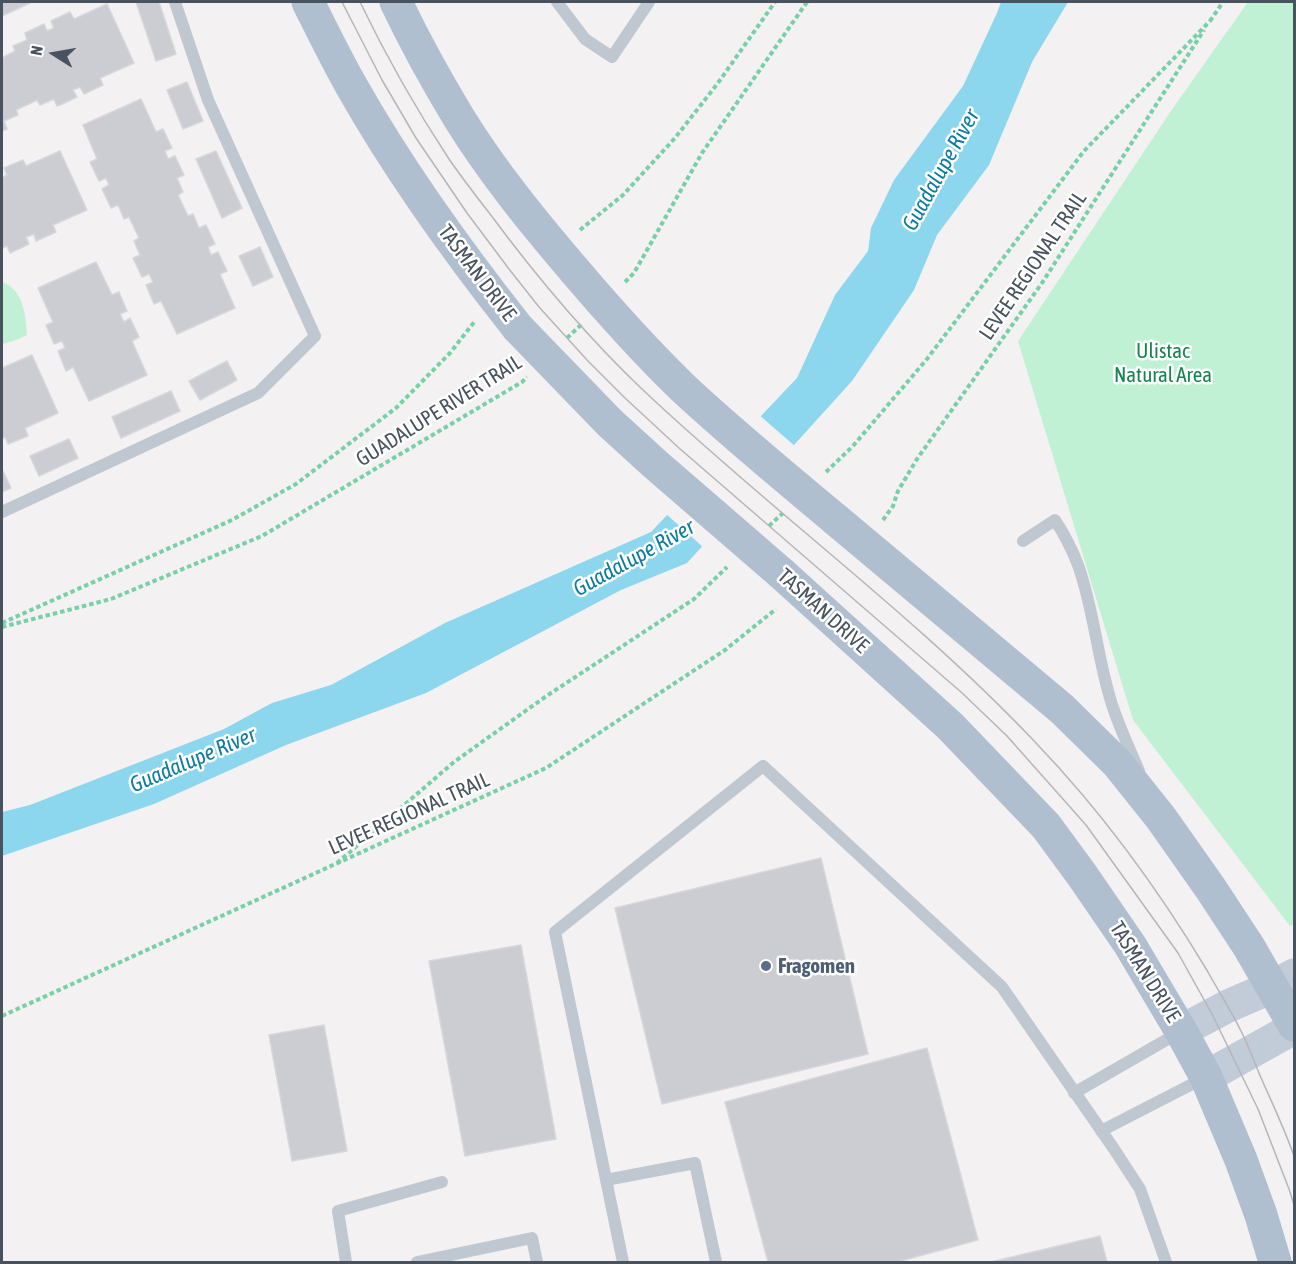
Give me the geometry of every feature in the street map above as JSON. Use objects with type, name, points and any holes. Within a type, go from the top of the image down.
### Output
[{"type":"main road","name":"TASMAN DRIVE","points":[[308,2],[351,86],[398,162],[473,270],[518,328],[610,423],[790,581],[950,726],[1046,826],[1130,945],[1206,1077],[1241,1160],[1275,1263]]},
{"type":"main road","points":[[396,2],[421,53],[460,119],[493,168],[567,262],[623,326],[683,387],[730,430],[1062,709],[1117,763],[1161,818],[1249,947],[1283,981],[1294,1027],[1206,1077]]},
{"type":"main road","points":[[1181,1031],[1283,981]]},
{"type":"lane","points":[[2,512],[258,393],[315,336],[207,100],[175,2]]},
{"type":"lane","points":[[557,2],[585,39],[612,57],[649,2]]},
{"type":"lane","points":[[1023,541],[1055,520],[1069,543],[1079,567],[1110,700],[1121,730],[1161,818]]},
{"type":"lane","points":[[623,1263],[555,932],[763,766],[1002,987],[1140,1190],[1166,1263]]},
{"type":"lane","points":[[1074,1093],[1181,1031]]},
{"type":"lane","points":[[1101,1131],[1206,1077]]},
{"type":"lane","points":[[606,1180],[695,1163],[716,1263]]},
{"type":"lane","points":[[346,1263],[338,1210],[442,1182]]},
{"type":"lane","points":[[417,1263],[436,1261],[532,1238],[537,1263]]},
{"type":"path","points":[[567,262],[576,234],[623,195],[675,138],[718,83],[775,2]]},
{"type":"path","points":[[618,289],[634,273],[702,153],[807,2]]},
{"type":"path","name":"LEVEE REGIONAL TRAIL","points":[[863,543],[893,506],[898,491],[916,459],[1042,283],[1223,2]]},
{"type":"path","name":"GUADALUPE RIVER TRAIL","points":[[2,623],[232,520],[296,484],[396,408],[450,353],[495,298]]},
{"type":"path","points":[[562,343],[586,320]]},
{"type":"path","name":"GUADALUPE RIVER TRAIL","points":[[2,627],[111,599],[262,536],[522,382],[530,375]]},
{"type":"path","name":"LEVEE REGIONAL TRAIL","points":[[2,1016],[546,768],[724,650],[790,581]]},
{"type":"green space","name":"Ulistac Natural Area","points":[[1248,2],[1294,2],[1294,924],[1290,926],[1133,720],[1018,341],[1173,108]]},
{"type":"green space","points":[[2,282],[15,290],[19,297],[26,319],[27,335],[3,344],[2,344]]},
{"type":"water","name":"Guadalupe River","points":[[1001,2],[1068,2],[1032,62],[989,165],[937,235],[914,290],[852,381],[687,563],[621,590],[426,693],[286,745],[154,804],[2,856],[2,812],[30,805],[224,729],[272,703],[331,685],[445,623],[651,532],[797,378],[835,295],[868,251],[871,228],[894,180],[963,86]]},
{"type":"pier","points":[[758,414],[796,447],[704,548],[665,513]]},
{"type":"building","points":[[2,2],[32,2],[2,16]]},
{"type":"building","points":[[136,2],[159,2],[176,54],[156,61]]},
{"type":"building","points":[[107,4],[134,63],[100,78],[103,85],[84,94],[80,87],[73,90],[77,97],[60,105],[57,106],[54,99],[40,105],[37,100],[16,110],[18,115],[4,121],[7,129],[2,131],[2,58],[15,51],[13,46],[27,40],[25,33],[44,24],[47,31],[54,28],[51,21],[70,12],[74,19]]},
{"type":"building","points":[[187,82],[203,121],[183,129],[167,90]]},
{"type":"building","points":[[141,99],[156,132],[163,129],[172,148],[165,151],[168,159],[175,156],[184,175],[177,178],[183,192],[178,195],[188,216],[193,214],[199,228],[206,225],[215,244],[208,247],[211,255],[218,252],[227,271],[220,274],[235,308],[177,334],[161,301],[154,304],[146,285],[153,282],[149,274],[142,277],[133,258],[140,255],[134,241],[139,238],[129,217],[124,219],[118,205],[111,208],[102,189],[109,185],[106,178],[99,181],[90,162],[97,159],[83,125]]},
{"type":"building","points":[[60,151],[87,210],[53,225],[56,232],[36,241],[34,234],[26,237],[29,244],[10,253],[7,246],[2,248],[2,178],[7,175],[4,168],[23,160],[26,166]]},
{"type":"building","points":[[216,151],[242,208],[222,218],[196,159]]},
{"type":"building","points":[[260,247],[273,277],[253,286],[239,256]]},
{"type":"building","points":[[96,262],[112,295],[119,292],[127,311],[120,314],[124,322],[130,318],[139,337],[132,341],[147,375],[89,401],[73,367],[66,371],[58,351],[65,348],[62,341],[54,344],[46,325],[53,322],[38,288]]},
{"type":"building","points":[[32,355],[58,413],[25,428],[28,436],[8,444],[5,437],[2,439],[2,368]]},
{"type":"building","points":[[227,361],[237,380],[200,400],[189,381]]},
{"type":"building","points":[[171,391],[180,411],[121,438],[112,417]]},
{"type":"building","points":[[69,439],[78,458],[39,476],[30,456]]},
{"type":"building","points":[[2,469],[11,488],[2,492]]},
{"type":"building","points":[[821,858],[868,1054],[662,1104],[615,908]]},
{"type":"building","points":[[521,945],[556,1139],[465,1156],[429,961]]},
{"type":"building","points":[[324,1025],[347,1151],[292,1161],[269,1035]]},
{"type":"building","points":[[927,1048],[978,1240],[897,1262],[768,1262],[725,1102]]},
{"type":"building","points":[[1100,1236],[1107,1262],[991,1262]]},
{"type":"tram line","points":[[342,2],[382,80],[416,138],[467,213],[539,307],[587,360],[679,448],[961,692],[1007,736],[1086,825],[1178,953],[1212,1014],[1258,1109],[1294,1205]]},
{"type":"tram line","points":[[360,2],[402,82],[449,159],[525,260],[582,327],[622,370],[692,435],[892,607],[990,696],[1060,769],[1107,824],[1170,911],[1229,1009],[1247,1043],[1294,1156]]},
{"type":"place","name":"Fragomen","points":[[766,966]]}]
